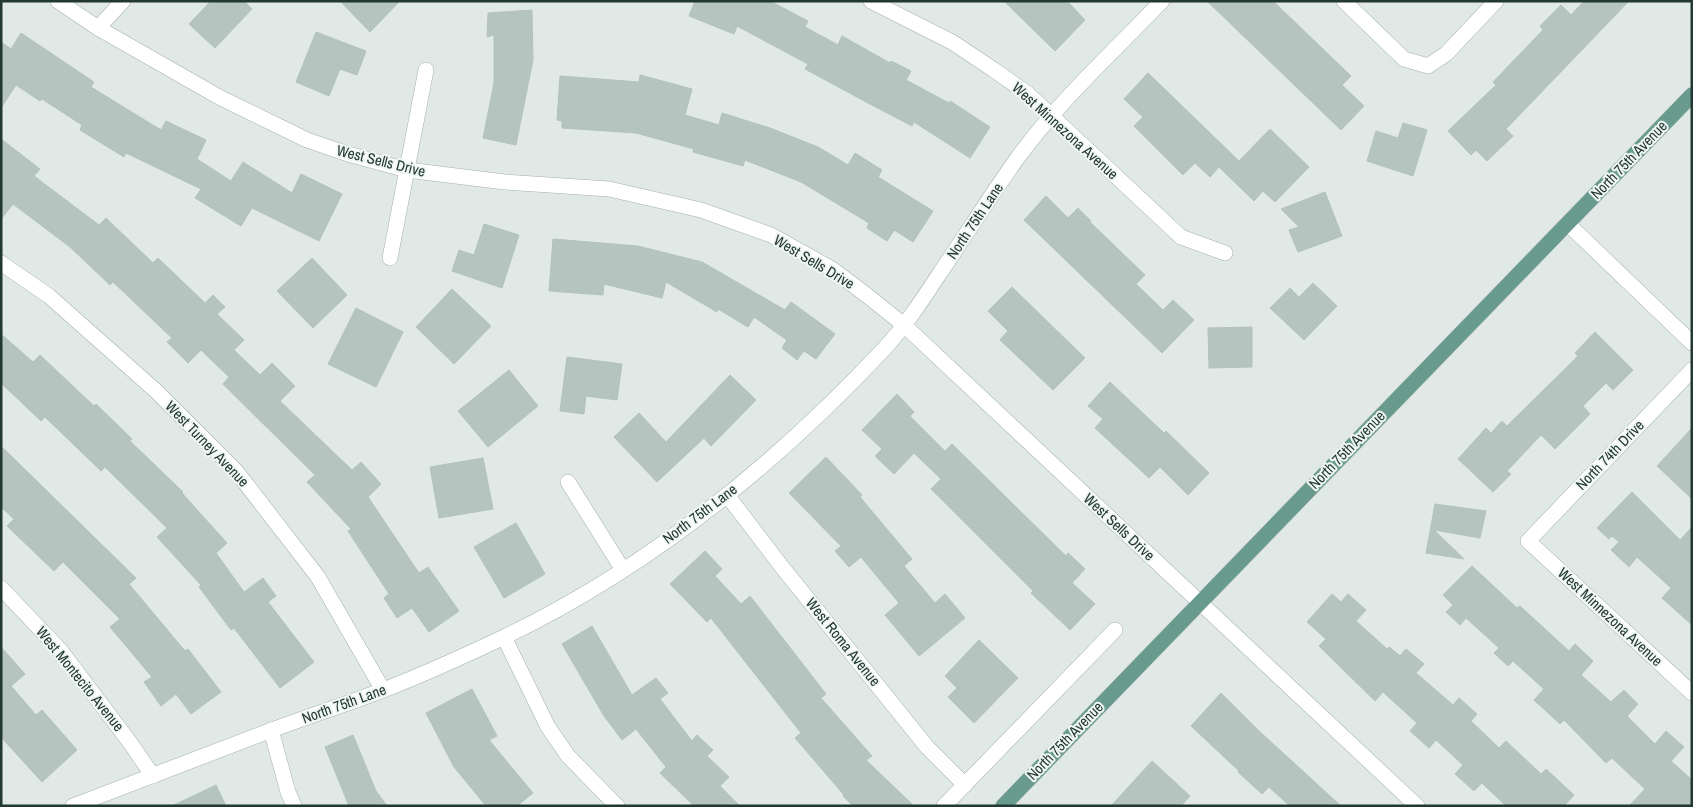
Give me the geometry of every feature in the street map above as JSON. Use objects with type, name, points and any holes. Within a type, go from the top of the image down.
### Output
[{"type":"main road","name":"North 75th Avenue","points":[[1003,806],[1692,95]]},
{"type":"street","name":"West Sells Drive","points":[[58,1],[98,28],[219,97],[307,140],[348,154],[407,170],[505,182],[609,189],[701,210],[771,235],[832,269],[905,326],[1416,806]]},
{"type":"street","points":[[98,28],[123,1]]},
{"type":"street","name":"West Minnezona Avenue","points":[[871,1],[952,42],[1028,94],[1181,237],[1225,254]]},
{"type":"street","name":"North 75th Lane","points":[[73,806],[271,730],[383,690],[504,637],[623,570],[727,495],[828,406],[905,326],[1017,159],[1052,116],[1162,1]]},
{"type":"street","points":[[1344,1],[1404,59],[1428,66],[1446,54],[1496,1]]},
{"type":"street","points":[[390,258],[426,70]]},
{"type":"street","points":[[1568,224],[1692,343]]},
{"type":"street","name":"West Turney Avenue","points":[[1,263],[56,303],[156,391],[236,471],[318,577],[383,690]]},
{"type":"street","name":"North 74th Drive","points":[[1528,541],[1692,370]]},
{"type":"street","points":[[568,482],[623,570]]},
{"type":"street","name":"West Roma Avenue","points":[[727,495],[782,567],[927,747],[965,785]]},
{"type":"street","name":"West Minnezona Avenue","points":[[1528,541],[1692,693]]},
{"type":"street","name":"West Montecito Avenue","points":[[1,588],[61,651],[132,744],[153,776]]},
{"type":"street","points":[[944,806],[1115,630]]},
{"type":"street","points":[[504,637],[548,727],[568,756],[617,806]]},
{"type":"street","points":[[271,730],[288,792],[294,806]]},
{"type":"building","points":[[211,1],[244,1],[252,9],[215,48],[189,24]]},
{"type":"building","points":[[340,1],[400,1],[370,32]]},
{"type":"building","points":[[695,1],[770,1],[808,21],[805,27],[838,45],[842,36],[890,63],[891,61],[911,71],[906,80],[949,103],[950,101],[990,127],[970,158],[914,122],[912,126],[805,69],[808,64],[737,26],[734,34],[689,16]]},
{"type":"building","points":[[1004,1],[1067,1],[1085,20],[1055,51]]},
{"type":"building","points":[[1207,1],[1273,1],[1351,76],[1342,85],[1364,106],[1341,130]]},
{"type":"building","points":[[1584,1],[1629,1],[1506,129],[1513,136],[1487,161],[1476,150],[1471,155],[1448,131],[1496,85],[1493,82],[1543,30],[1540,26],[1561,5],[1571,15]]},
{"type":"building","points":[[532,10],[533,60],[516,145],[483,138],[494,83],[494,35],[487,37],[488,13]]},
{"type":"building","points":[[316,32],[366,51],[357,75],[340,69],[329,96],[296,82]]},
{"type":"building","points":[[21,33],[94,82],[91,87],[161,130],[166,121],[206,140],[197,159],[231,181],[243,162],[292,193],[301,174],[342,194],[319,241],[252,208],[241,226],[195,198],[201,189],[126,153],[124,157],[80,130],[82,125],[42,99],[40,101],[16,85],[1,108],[1,42],[11,49]]},
{"type":"building","points":[[1148,73],[1239,161],[1270,129],[1309,167],[1275,202],[1263,191],[1254,201],[1219,167],[1210,177],[1195,163],[1183,175],[1134,126],[1143,117],[1124,99]]},
{"type":"building","points":[[640,75],[692,89],[685,115],[719,125],[722,113],[770,128],[818,147],[848,165],[855,153],[882,170],[878,177],[933,211],[913,242],[894,230],[887,241],[867,228],[869,223],[801,182],[745,160],[743,166],[693,152],[694,149],[636,133],[562,128],[562,121],[557,120],[560,76],[639,82]]},
{"type":"building","points":[[1403,123],[1427,130],[1413,176],[1367,161],[1376,131],[1398,138]]},
{"type":"building","points":[[1,139],[40,169],[34,176],[99,225],[106,218],[153,263],[158,258],[205,303],[213,295],[225,307],[217,314],[244,340],[234,350],[260,375],[272,363],[295,386],[280,401],[352,470],[361,462],[381,484],[368,497],[419,573],[428,567],[459,611],[429,632],[412,608],[397,618],[384,598],[389,594],[348,531],[351,529],[307,482],[315,475],[223,384],[229,377],[201,350],[188,363],[167,342],[172,338],[113,282],[110,285],[70,247],[13,204],[1,219]]},
{"type":"building","points":[[1325,192],[1342,236],[1298,252],[1289,230],[1299,227],[1281,209]]},
{"type":"building","points":[[1046,196],[1068,218],[1078,208],[1145,275],[1136,284],[1163,310],[1173,300],[1194,320],[1162,353],[1024,220]]},
{"type":"building","points":[[484,224],[519,235],[502,288],[452,271],[459,250],[474,255]]},
{"type":"building","points":[[553,239],[638,246],[702,262],[785,310],[791,302],[835,334],[816,359],[804,351],[797,360],[782,348],[787,340],[754,317],[748,327],[718,309],[717,312],[666,282],[662,298],[604,284],[603,295],[549,291]]},
{"type":"building","points":[[312,258],[347,295],[313,328],[277,291]]},
{"type":"building","points":[[1313,283],[1337,306],[1304,340],[1270,308],[1290,288],[1299,297]]},
{"type":"building","points":[[1012,287],[1085,358],[1053,390],[1000,340],[1008,331],[988,311]]},
{"type":"building","points":[[452,289],[491,326],[454,364],[416,327]]},
{"type":"building","points":[[356,308],[403,332],[376,387],[328,364]]},
{"type":"building","points":[[1252,327],[1252,367],[1209,368],[1208,328]]},
{"type":"building","points":[[1595,332],[1633,370],[1613,390],[1606,383],[1583,406],[1590,414],[1555,449],[1541,435],[1507,471],[1511,474],[1493,492],[1458,459],[1486,428],[1491,433],[1502,421],[1507,426],[1578,356],[1575,353]]},
{"type":"building","points":[[1,334],[33,362],[40,355],[94,406],[96,404],[132,439],[130,441],[183,492],[227,543],[216,553],[244,592],[263,578],[276,596],[268,602],[314,662],[280,688],[234,628],[231,630],[199,587],[201,585],[157,537],[167,528],[105,467],[101,471],[45,417],[41,421],[1,383]]},
{"type":"building","points":[[567,357],[622,364],[617,400],[586,396],[584,414],[560,411]]},
{"type":"building","points":[[509,370],[538,406],[488,447],[458,411]]},
{"type":"building","points":[[730,375],[756,400],[711,446],[704,438],[657,482],[614,437],[639,413],[666,442]]},
{"type":"building","points":[[1110,382],[1164,433],[1166,431],[1209,473],[1188,495],[1160,467],[1149,478],[1095,428],[1103,419],[1088,406]]},
{"type":"building","points":[[897,394],[914,412],[910,416],[945,451],[952,444],[1066,556],[1068,553],[1085,569],[1072,583],[1095,604],[1070,630],[1031,593],[1033,591],[931,489],[941,479],[914,453],[894,474],[875,456],[882,449],[862,430]]},
{"type":"building","points":[[1692,428],[1692,499],[1657,466]]},
{"type":"building","points":[[1,446],[136,578],[129,584],[185,651],[188,649],[221,692],[191,714],[176,694],[161,706],[144,682],[152,677],[110,627],[120,619],[63,562],[54,571],[7,526],[14,519],[1,507]]},
{"type":"building","points":[[826,457],[862,495],[860,497],[912,559],[904,566],[935,603],[945,594],[965,618],[919,656],[885,615],[899,603],[861,557],[849,567],[835,551],[841,546],[789,493]]},
{"type":"building","points":[[483,458],[493,509],[439,518],[430,467]]},
{"type":"building","points":[[1632,492],[1680,540],[1692,527],[1692,625],[1662,598],[1671,588],[1637,557],[1629,567],[1611,550],[1619,542],[1612,536],[1609,539],[1597,528]]},
{"type":"building","points":[[1435,504],[1486,511],[1480,538],[1434,530],[1464,559],[1426,553]]},
{"type":"building","points":[[516,523],[545,574],[504,598],[474,547]]},
{"type":"building","points":[[705,551],[722,569],[715,576],[741,604],[750,596],[826,694],[821,698],[872,756],[866,760],[914,806],[853,806],[795,738],[801,733],[711,618],[707,622],[670,584]]},
{"type":"building","points":[[1472,566],[1517,608],[1520,606],[1569,651],[1575,644],[1593,661],[1581,675],[1611,702],[1624,690],[1638,704],[1627,716],[1655,744],[1666,731],[1684,747],[1671,761],[1692,780],[1692,806],[1629,806],[1645,789],[1612,758],[1606,763],[1564,720],[1560,724],[1534,700],[1544,689],[1513,661],[1508,666],[1494,653],[1499,648],[1466,618],[1460,625],[1446,612],[1453,605],[1443,595]]},
{"type":"building","points":[[1332,594],[1341,602],[1348,594],[1366,610],[1356,621],[1387,649],[1389,647],[1400,656],[1406,649],[1424,664],[1416,673],[1453,705],[1459,698],[1477,714],[1471,721],[1499,748],[1506,741],[1541,774],[1546,769],[1574,795],[1564,806],[1506,806],[1482,783],[1474,791],[1455,774],[1463,765],[1436,740],[1429,748],[1410,731],[1417,723],[1383,692],[1375,701],[1319,646],[1326,639],[1307,622]]},
{"type":"building","points":[[592,626],[632,695],[656,678],[668,693],[660,699],[692,741],[697,735],[713,750],[707,756],[729,777],[720,786],[740,806],[694,806],[660,773],[666,767],[636,729],[622,740],[604,716],[562,644]]},
{"type":"building","points":[[979,640],[1018,678],[974,723],[948,697],[957,688],[945,676]]},
{"type":"building","points":[[1,647],[25,674],[11,686],[36,715],[42,710],[77,750],[42,782],[1,737]]},
{"type":"building","points":[[472,689],[497,736],[489,740],[533,793],[517,806],[486,806],[454,767],[426,713]]},
{"type":"building","points":[[1221,693],[1258,730],[1341,806],[1290,806],[1269,787],[1262,794],[1238,772],[1191,726]]},
{"type":"building","points":[[353,735],[376,791],[387,806],[349,806],[325,747]]},
{"type":"building","points":[[1152,761],[1190,796],[1181,806],[1111,806]]},
{"type":"building","points":[[216,785],[226,806],[172,806]]}]
